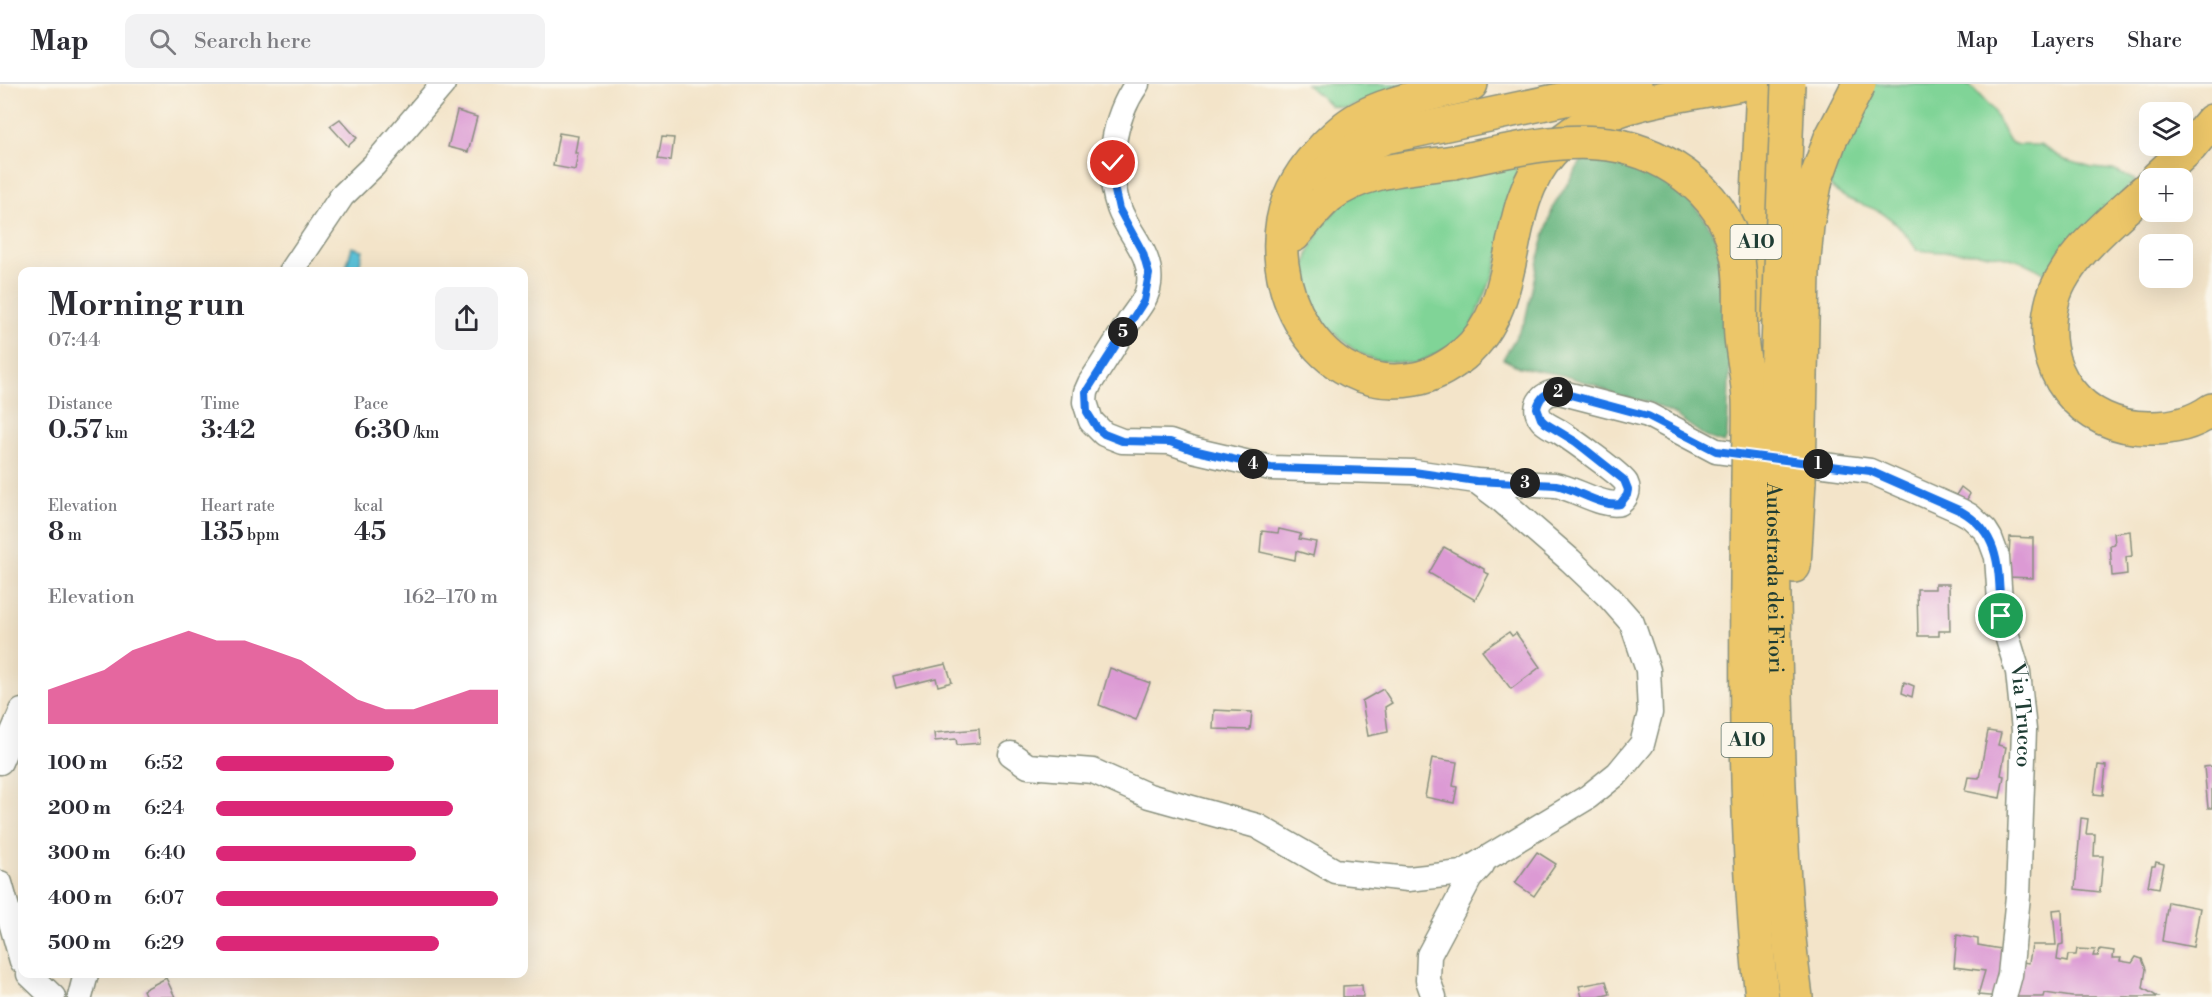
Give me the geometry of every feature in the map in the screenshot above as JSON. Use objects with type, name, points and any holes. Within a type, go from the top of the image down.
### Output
[{"type":"highway","points":[[1471,84],[1383,108],[1348,126],[1310,164],[1289,199],[1281,238],[1283,268],[1288,290],[1300,322],[1310,339],[1336,363],[1351,371],[1385,382],[1419,379],[1436,373],[1467,351],[1480,337],[1498,307],[1522,203],[1530,185],[1551,152],[1572,135],[1598,118],[1637,105],[1741,84]]},
{"type":"highway","points":[[1283,268],[1308,195],[1322,177],[1348,153],[1385,137],[1635,84]]},
{"type":"highway","name":"Autostrada dei Fiori","points":[[1762,997],[1753,886],[1747,734],[1773,481],[1749,400],[1763,84]]},
{"type":"highway","name":"Autostrada dei Fiori","points":[[1788,84],[1773,481],[1777,713],[1786,903],[1796,997]]},
{"type":"highway","points":[[1773,481],[1803,271],[1807,225],[1816,179],[1830,140],[1859,84]]},
{"type":"highway","points":[[2168,168],[2190,147],[2212,121]]},
{"type":"highway","points":[[1294,235],[1330,195],[1351,183],[1375,174],[1545,146],[1599,142],[1649,155],[1676,169],[1700,187],[1717,208],[1729,231],[1736,249],[1739,268],[1742,349],[1749,400]]},
{"type":"highway","points":[[2139,196],[2088,245],[2070,266],[2053,297],[2049,317],[2049,340],[2057,373],[2079,402],[2094,414],[2124,427],[2167,428],[2187,423],[2212,410]]},
{"type":"street","points":[[294,267],[342,196],[374,165],[442,84]]},
{"type":"street","points":[[1011,754],[1028,766],[1093,771],[1149,796],[1257,826],[1335,871],[1408,879],[1462,873],[1588,797],[1618,773],[1642,744],[1650,713],[1648,669],[1632,623],[1610,598],[1570,560],[1476,481],[1414,472],[1271,468],[1193,450],[1170,442],[1113,439],[1097,428],[1087,412],[1086,392],[1144,301],[1149,284],[1148,263],[1119,209],[1113,182],[1114,143],[1118,124],[1125,105],[1137,84]]},
{"type":"street","name":"Via Trucco","points":[[1476,481],[1556,485],[1609,505],[1620,504],[1624,500],[1628,490],[1624,480],[1576,442],[1541,419],[1537,408],[1542,397],[1547,393],[1559,392],[1648,416],[1716,451],[1870,471],[1961,511],[1978,522],[1990,538],[1997,557],[2001,616],[2018,672],[2024,730],[2018,896],[2010,975],[2004,997]]},
{"type":"street","points":[[0,762],[18,720]]},
{"type":"street","points":[[1434,997],[1428,980],[1429,955],[1470,878],[1492,854]]},
{"type":"street","points":[[0,883],[18,948]]},
{"type":"street","points":[[32,978],[53,997]]},
{"type":"street","points":[[80,997],[85,978]]},
{"type":"green space","points":[[1306,84],[1425,84],[1345,108],[1331,106]]},
{"type":"green space","points":[[1873,84],[1969,84],[1993,110],[2007,138],[2012,143],[2040,145],[2065,160],[2092,168],[2113,170],[2135,180],[2047,275],[2015,259],[1999,255],[1917,250],[1910,239],[1888,217],[1847,198],[1829,184],[1834,154]]},
{"type":"green space","points":[[1582,160],[1624,161],[1680,188],[1706,220],[1726,257],[1730,361],[1727,437],[1724,443],[1706,437],[1672,413],[1653,404],[1613,394],[1595,385],[1562,375],[1519,367],[1503,359],[1525,321],[1540,251],[1553,207]]},
{"type":"green space","points":[[1525,167],[1493,276],[1466,339],[1416,364],[1374,360],[1356,351],[1340,339],[1312,310],[1305,291],[1304,271],[1309,251],[1324,223],[1343,202],[1362,190],[1462,171]]},
{"type":"water","points":[[352,247],[363,250],[359,267],[346,267]]},
{"type":"building","points":[[457,111],[477,117],[468,152],[448,147]]},
{"type":"building","points":[[340,119],[357,138],[348,146],[330,126]]},
{"type":"building","points":[[559,133],[578,136],[575,170],[553,166]]},
{"type":"building","points":[[662,137],[674,138],[671,161],[658,159]]},
{"type":"building","points":[[1961,487],[1970,494],[1966,501],[1956,495]]},
{"type":"building","points":[[1279,529],[1301,534],[1299,539],[1316,542],[1313,556],[1296,551],[1295,560],[1260,552],[1262,531],[1278,533]]},
{"type":"building","points":[[2130,531],[2132,556],[2126,557],[2127,574],[2112,576],[2110,545],[2115,544],[2114,533]]},
{"type":"building","points":[[2010,537],[2033,538],[2033,578],[2008,577]]},
{"type":"building","points":[[1444,547],[1489,574],[1475,600],[1429,573]]},
{"type":"building","points":[[1935,584],[1949,584],[1950,631],[1939,631],[1939,636],[1918,636],[1917,589],[1935,589]]},
{"type":"building","points":[[1509,632],[1512,636],[1516,633],[1540,667],[1511,689],[1482,651]]},
{"type":"building","points":[[946,664],[952,682],[938,686],[936,678],[896,688],[893,676]]},
{"type":"building","points":[[1110,668],[1150,683],[1136,720],[1099,705]]},
{"type":"building","points":[[1904,682],[1914,686],[1912,697],[1902,693]]},
{"type":"building","points":[[1383,689],[1392,703],[1385,707],[1388,732],[1368,736],[1362,701]]},
{"type":"building","points":[[1214,710],[1252,712],[1250,730],[1213,729]]},
{"type":"building","points":[[979,729],[980,743],[957,745],[956,739],[935,741],[934,733]]},
{"type":"building","points":[[1988,731],[2001,733],[1998,745],[2006,747],[2000,798],[1965,791],[1968,777],[1979,778]]},
{"type":"building","points":[[1432,758],[1457,762],[1453,786],[1457,787],[1454,803],[1425,797]]},
{"type":"building","points":[[2098,765],[2106,766],[2103,795],[2094,794]]},
{"type":"building","points":[[2212,766],[2212,808],[2208,808],[2204,767]]},
{"type":"building","points":[[2081,818],[2088,819],[2086,834],[2095,834],[2094,856],[2103,856],[2100,892],[2075,889]]},
{"type":"building","points":[[1537,852],[1556,864],[1534,896],[1515,883]]},
{"type":"building","points":[[2156,862],[2164,864],[2159,888],[2148,886],[2152,866],[2155,866]]},
{"type":"building","points":[[2168,902],[2200,908],[2193,947],[2162,941]]},
{"type":"building","points":[[2062,909],[2063,944],[2059,945],[2057,960],[2067,962],[2068,955],[2076,955],[2077,949],[2095,950],[2093,956],[2098,956],[2100,949],[2114,951],[2113,958],[2121,958],[2120,961],[2132,963],[2136,957],[2142,959],[2146,969],[2143,988],[2158,997],[2072,997],[2045,993],[2044,997],[2007,997],[2022,962],[2029,963],[2032,945],[2056,945],[2053,910]]},
{"type":"building","points":[[1957,935],[1978,939],[1978,945],[2007,950],[2001,997],[1978,995],[1985,971],[1954,967]]},
{"type":"building","points":[[166,978],[175,997],[146,997],[143,990]]},
{"type":"building","points":[[1606,981],[1610,994],[1599,997],[1582,997],[1579,986]]},
{"type":"building","points":[[1362,985],[1363,997],[1343,997],[1343,986]]},
{"type":"route","points":[[1113,163],[1113,182],[1119,209],[1148,263],[1149,284],[1144,301],[1086,392],[1087,412],[1091,421],[1104,434],[1113,439],[1170,442],[1193,450],[1271,468],[1414,472],[1476,481],[1556,485],[1609,505],[1620,504],[1628,490],[1624,480],[1576,442],[1545,423],[1538,414],[1537,408],[1542,397],[1547,393],[1559,392],[1648,416],[1716,451],[1870,471],[1961,511],[1978,522],[1994,547],[1997,557],[2001,616]]}]
